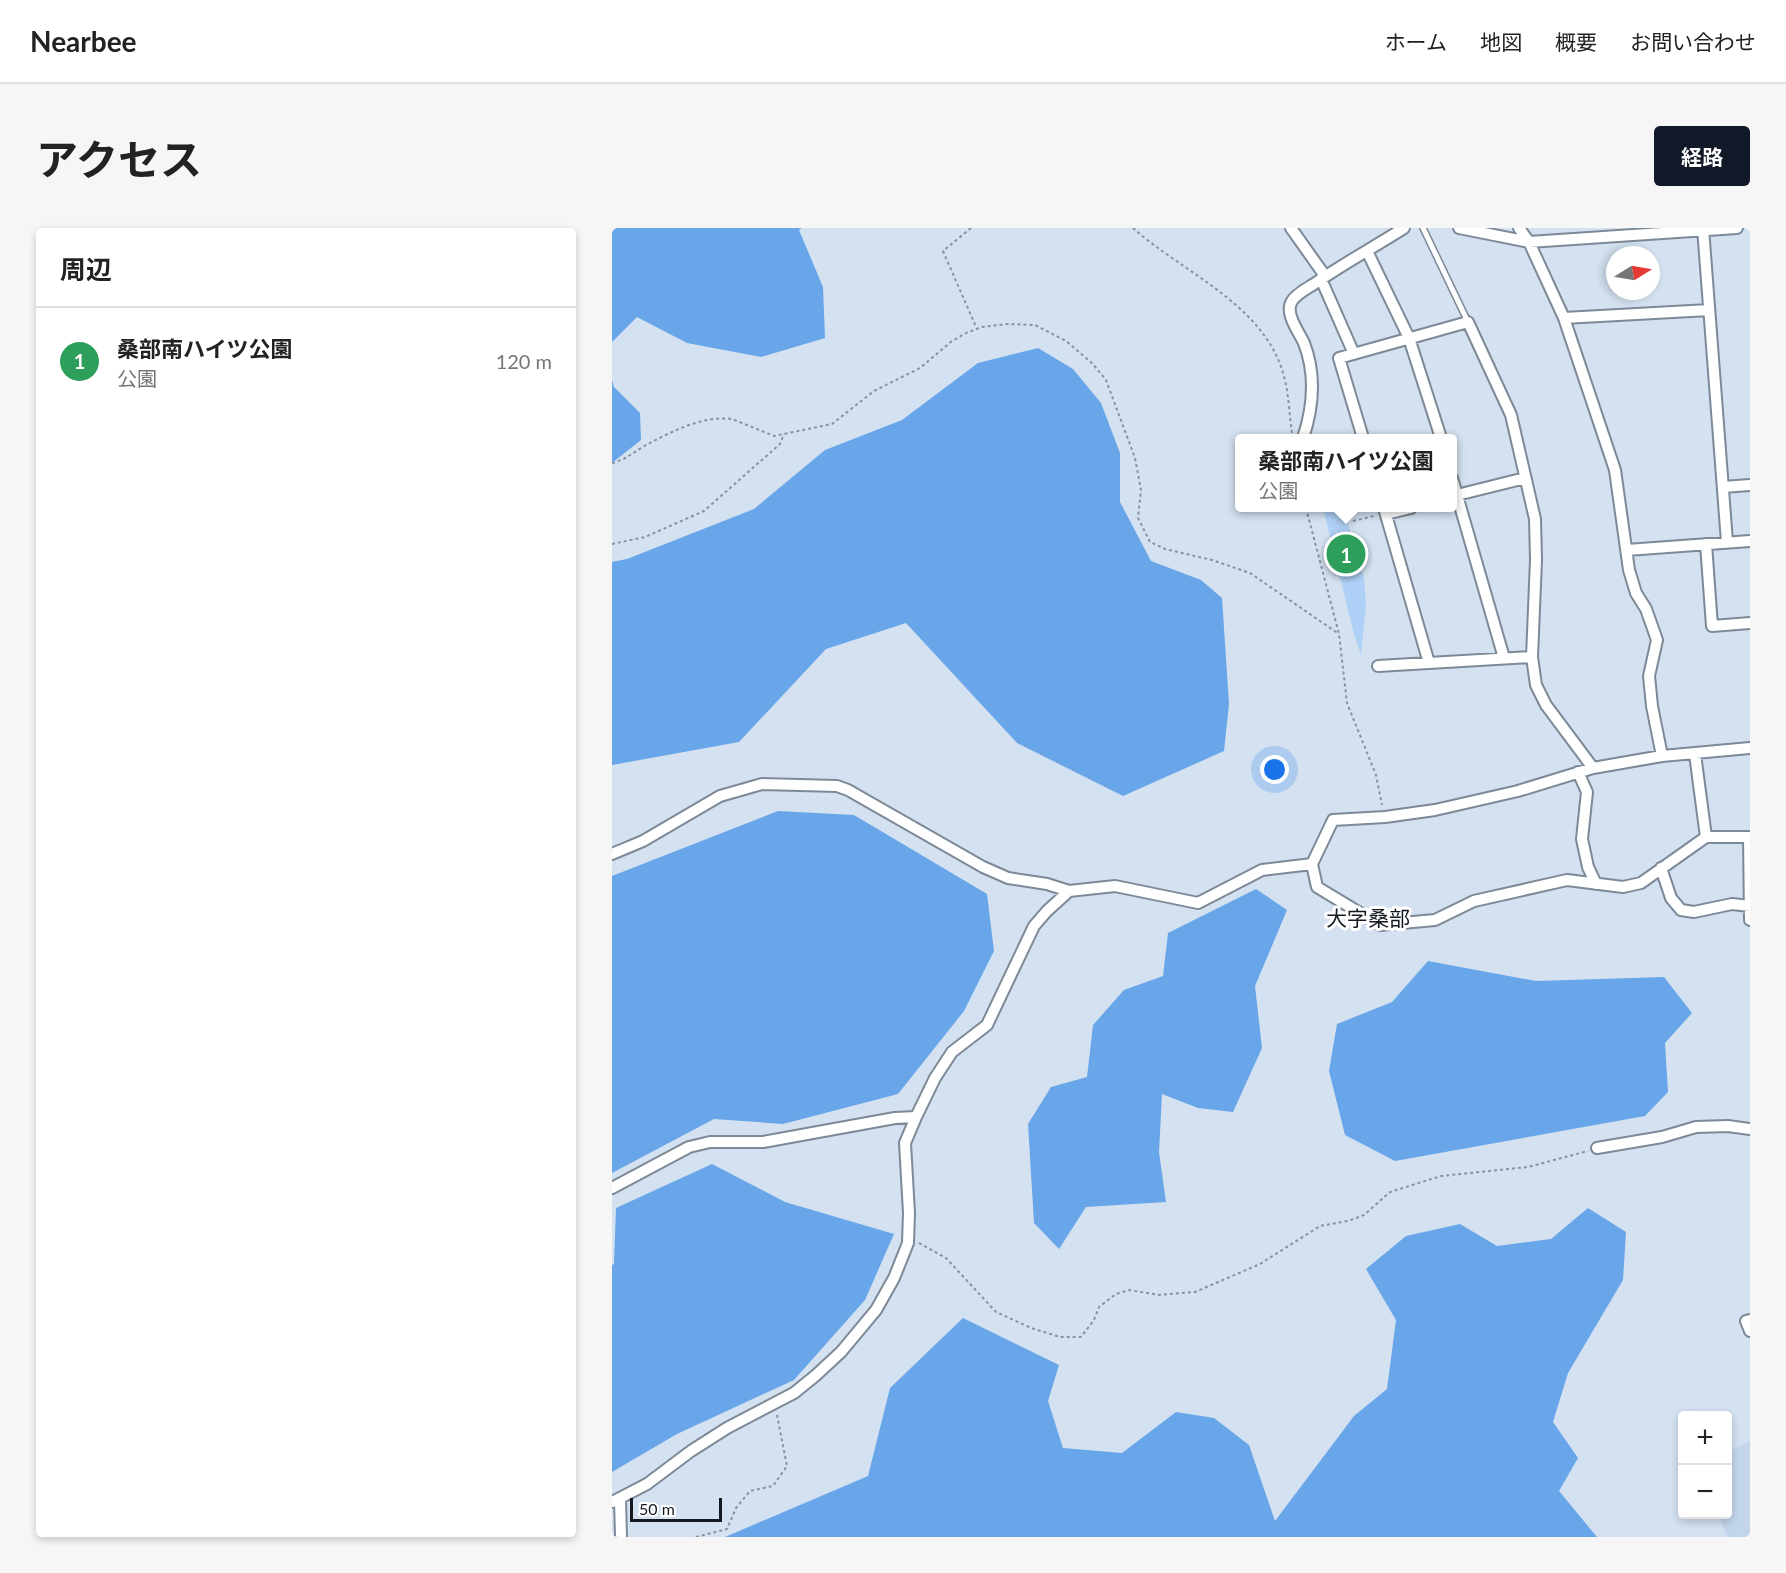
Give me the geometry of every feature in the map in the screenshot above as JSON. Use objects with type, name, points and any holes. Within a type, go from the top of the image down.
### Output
[{"type":"street","points":[[1291,228],[1323,278],[1354,354]]},
{"type":"street","points":[[1304,434],[1311,414],[1311,378],[1309,360],[1290,312],[1290,303],[1296,296],[1323,278],[1404,228]]},
{"type":"street","points":[[1459,228],[1529,242],[1737,228]]},
{"type":"street","points":[[1519,228],[1529,242],[1564,318],[1615,470],[1629,570],[1636,593],[1646,609],[1657,640],[1649,676],[1652,706],[1662,756]]},
{"type":"street","points":[[1703,229],[1728,542]]},
{"type":"street","points":[[1367,251],[1409,338],[1440,434]]},
{"type":"street","points":[[1564,318],[1709,310]]},
{"type":"street","points":[[1362,434],[1339,358],[1468,322],[1511,415],[1535,519],[1536,560],[1532,657],[1536,685],[1546,705],[1593,768]]},
{"type":"street","points":[[1457,495],[1525,478]]},
{"type":"street","points":[[1723,487],[1750,485]]},
{"type":"street","points":[[1457,503],[1504,658]]},
{"type":"street","points":[[1385,512],[1429,663]]},
{"type":"street","points":[[1627,550],[1750,541]]},
{"type":"street","points":[[1706,544],[1712,626],[1750,623]]},
{"type":"street","points":[[1378,666],[1532,657]]},
{"type":"street","points":[[1750,748],[1662,756],[1593,768],[1471,803],[1385,817],[1333,820],[1312,864],[1317,887],[1380,925],[1435,920],[1474,901],[1568,880],[1623,887],[1641,883],[1706,837],[1749,837],[1750,920]]},
{"type":"street","points":[[1695,754],[1706,837]]},
{"type":"street","points":[[1578,772],[1587,792],[1582,839],[1588,867],[1596,884]]},
{"type":"street","points":[[612,854],[643,841],[720,796],[762,784],[837,786],[848,790],[982,867],[1008,878],[1047,884],[1069,891],[1115,886],[1198,903],[1262,870],[1312,864]]},
{"type":"street","points":[[1662,867],[1671,898],[1681,910],[1694,912],[1732,904],[1750,906]]},
{"type":"street","points":[[621,1537],[616,1499],[647,1484],[691,1451],[727,1428],[794,1393],[850,1342],[876,1310],[894,1278],[908,1243],[909,1214],[905,1143],[916,1118],[935,1078],[952,1052],[987,1024],[1034,926],[1069,891]]},
{"type":"street","points":[[612,1188],[689,1147],[710,1142],[763,1142],[895,1118],[916,1118]]},
{"type":"street","points":[[1597,1148],[1662,1137],[1696,1126],[1750,1129]]},
{"type":"street","points":[[1750,1320],[1746,1321],[1750,1331]]},
{"type":"lane","points":[[1423,228],[1468,322]]},
{"type":"path","points":[[971,228],[943,251],[977,329]]},
{"type":"path","points":[[1133,228],[1151,244],[1214,286],[1243,311],[1263,336],[1274,351],[1283,374],[1292,434]]},
{"type":"path","points":[[612,463],[622,461],[645,446],[690,424],[732,418],[774,436],[832,424],[874,391],[920,368],[952,341],[966,333],[1007,324],[1035,325],[1066,341],[1092,363],[1106,380],[1135,459],[1141,490],[1138,518],[1150,542],[1165,549],[1212,560],[1250,573],[1339,634]]},
{"type":"path","points":[[612,544],[645,537],[705,511],[780,444],[784,434]]},
{"type":"path","points":[[1307,512],[1339,634],[1347,702],[1376,775],[1385,817]]},
{"type":"path","points":[[1353,521],[1385,512]]},
{"type":"path","points":[[908,1238],[946,1258],[996,1312],[1031,1328],[1060,1337],[1081,1337],[1094,1320],[1099,1307],[1116,1294],[1129,1290],[1159,1295],[1195,1292],[1260,1264],[1320,1226],[1348,1221],[1364,1215],[1390,1192],[1441,1176],[1528,1167],[1597,1148]]},
{"type":"path","points":[[696,1537],[727,1529],[736,1508],[750,1491],[773,1486],[786,1466],[775,1403]]},
{"type":"shaded area","points":[[612,228],[802,228],[799,230],[823,287],[825,338],[761,357],[687,343],[637,317],[612,342]]},
{"type":"shaded area","points":[[1038,348],[1073,369],[1101,403],[1120,453],[1120,502],[1151,561],[1201,580],[1222,598],[1229,704],[1224,751],[1123,796],[1017,743],[906,623],[826,649],[739,742],[612,765],[612,562],[627,559],[754,509],[825,450],[902,420],[978,363]]},
{"type":"shaded area","points":[[612,380],[614,387],[640,413],[641,440],[612,463]]},
{"type":"shaded area","points":[[1324,512],[1344,512],[1364,578],[1366,606],[1361,655]]},
{"type":"shaded area","points":[[778,811],[854,815],[987,894],[994,951],[964,1011],[898,1094],[783,1124],[714,1119],[612,1173],[612,876]]},
{"type":"shaded area","points":[[1256,889],[1287,910],[1255,986],[1262,1048],[1233,1112],[1198,1108],[1162,1094],[1159,1152],[1166,1202],[1086,1207],[1059,1249],[1034,1223],[1028,1124],[1051,1087],[1087,1077],[1093,1025],[1124,990],[1163,976],[1168,933]]},
{"type":"shaded area","points":[[1428,961],[1536,981],[1664,977],[1692,1013],[1665,1043],[1668,1092],[1645,1116],[1395,1161],[1345,1135],[1329,1071],[1337,1024],[1392,1002]]},
{"type":"shaded area","points":[[712,1164],[785,1202],[894,1234],[865,1300],[794,1380],[677,1434],[612,1472],[612,1265],[614,1264],[616,1208]]},
{"type":"shaded area","points":[[1588,1208],[1626,1232],[1623,1280],[1568,1373],[1553,1422],[1578,1458],[1559,1491],[1597,1537],[725,1537],[868,1476],[890,1388],[963,1318],[1059,1365],[1048,1401],[1063,1448],[1122,1453],[1176,1412],[1214,1418],[1249,1445],[1275,1521],[1354,1416],[1387,1389],[1396,1320],[1366,1269],[1406,1236],[1460,1224],[1497,1246],[1551,1239]]},
{"type":"shaded area","points":[[1750,1441],[1750,1537],[1728,1537],[1720,1519],[1732,1519],[1732,1450]]},
{"type":"place","name":"桑部南ハイツ公園","points":[[1346,554]]},
{"type":"district","name":"大字桑部","points":[[1368,917]]}]
